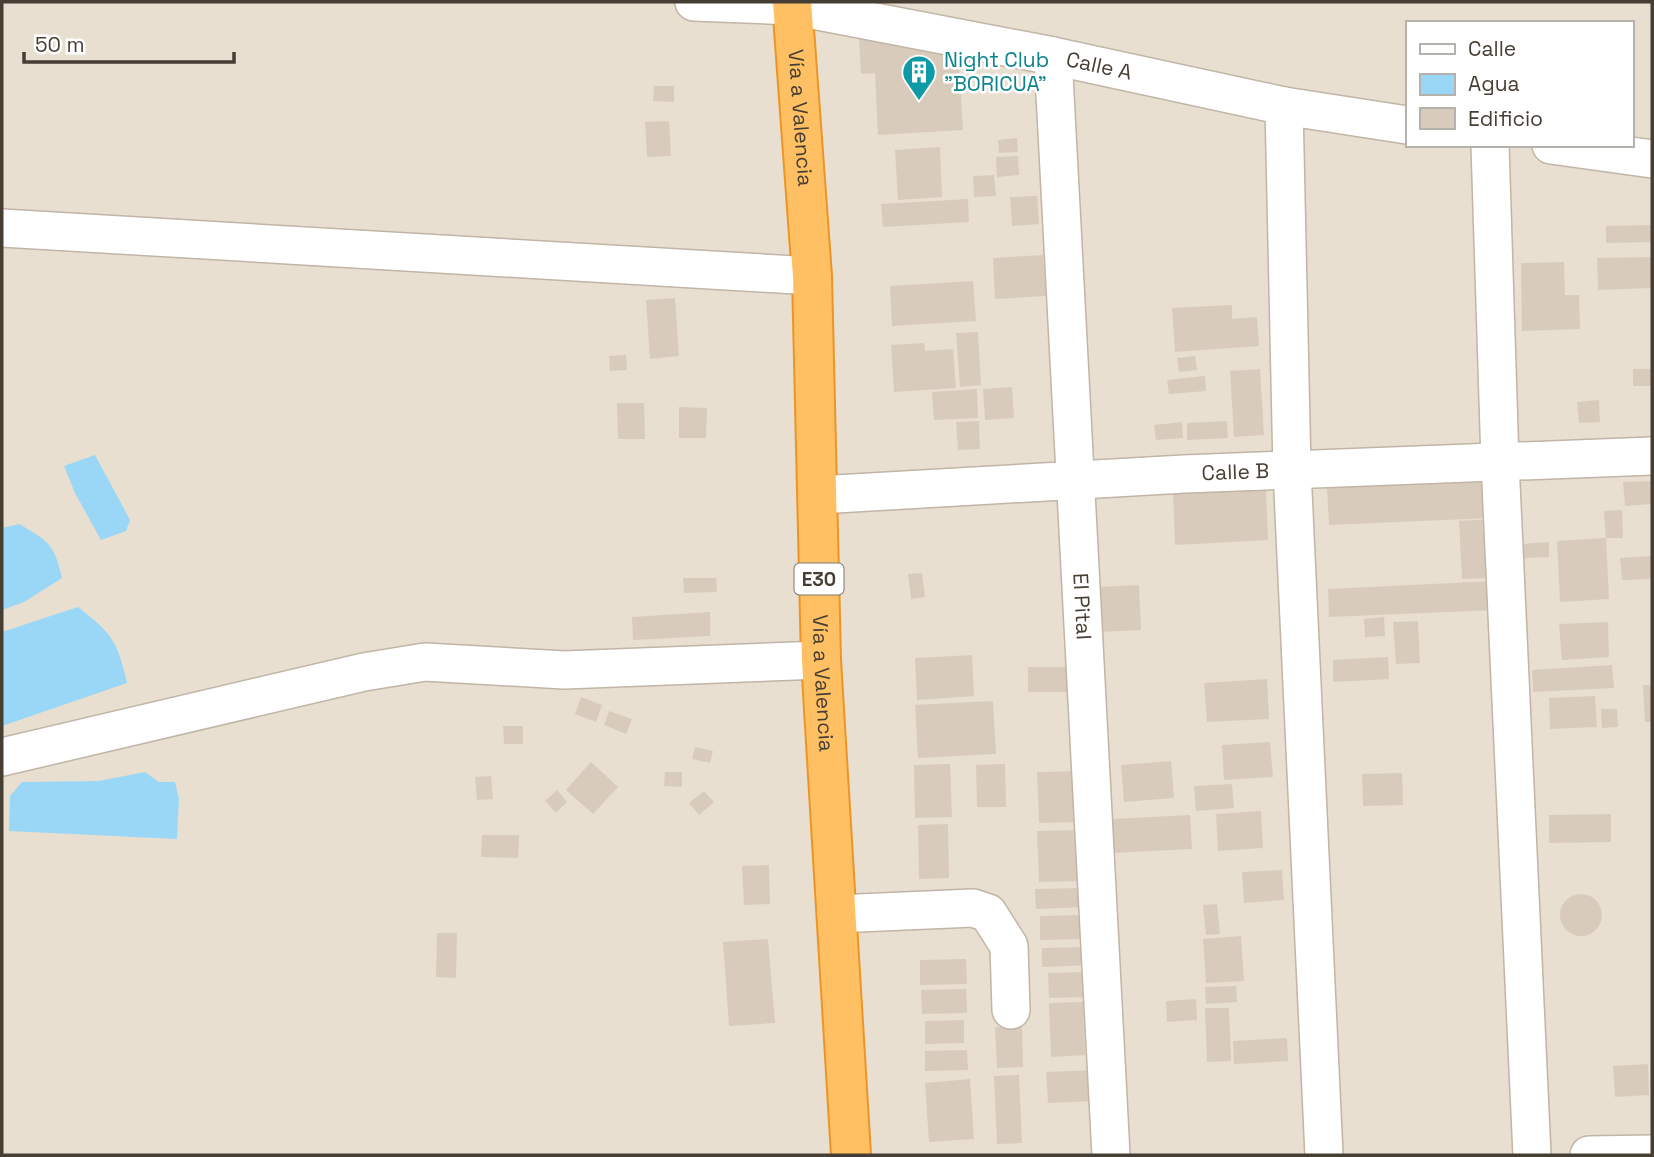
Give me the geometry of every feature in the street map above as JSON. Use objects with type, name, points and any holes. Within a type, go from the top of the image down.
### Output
[{"type":"highway","name":"Vía a Valencia","points":[[792,4],[811,276],[821,660],[851,1155]]},
{"type":"street","name":"Calle A","points":[[694,2],[792,4],[919,16],[1053,56],[1284,106],[1406,125]]},
{"type":"street","name":"El Pital","points":[[1053,56],[1111,1155]]},
{"type":"street","points":[[1284,106],[1292,470],[1324,1155]]},
{"type":"street","points":[[1490,147],[1500,462],[1532,1155]]},
{"type":"street","points":[[1565,147],[1652,159]]},
{"type":"street","points":[[2,228],[811,276]]},
{"type":"street","name":"Calle B","points":[[818,495],[1292,470],[1652,456]]},
{"type":"street","points":[[2,757],[364,672],[425,662],[564,670],[821,660]]},
{"type":"street","points":[[836,914],[973,908],[988,913],[1009,946],[1011,1010]]},
{"type":"street","points":[[1589,1155],[1652,1154]]},
{"type":"shaded area","points":[[2,2],[1652,2],[1652,1155],[2,1155]]},
{"type":"water","points":[[95,455],[130,520],[126,531],[101,540],[75,493],[64,466]]},
{"type":"water","points":[[19,524],[37,535],[53,550],[62,578],[24,602],[2,610],[2,528]]},
{"type":"water","points":[[78,607],[99,624],[111,639],[120,657],[127,683],[2,726],[2,632]]},
{"type":"water","points":[[145,772],[159,782],[175,782],[179,799],[177,839],[9,831],[10,796],[22,782],[99,781]]},
{"type":"building","name":"Night Club \"BORICUA\"","points":[[859,37],[942,47],[944,67],[959,66],[963,130],[878,135],[875,73],[861,74]]},
{"type":"building","points":[[654,86],[674,86],[674,102],[653,101]]},
{"type":"building","points":[[669,121],[671,156],[647,157],[645,122]]},
{"type":"building","points":[[1017,138],[1018,152],[999,153],[998,140]]},
{"type":"building","points":[[940,147],[942,197],[898,200],[895,150]]},
{"type":"building","points":[[1018,156],[1019,175],[997,177],[996,157]]},
{"type":"building","points":[[994,175],[996,196],[974,197],[973,176]]},
{"type":"building","points":[[1037,196],[1039,224],[1012,226],[1010,197]]},
{"type":"building","points":[[968,199],[969,222],[883,227],[881,204]]},
{"type":"building","points":[[1652,225],[1652,242],[1606,243],[1606,226]]},
{"type":"building","points":[[1043,255],[1046,296],[995,299],[993,258]]},
{"type":"building","points":[[1652,257],[1652,288],[1598,290],[1597,258]]},
{"type":"building","points":[[1564,262],[1565,295],[1579,295],[1580,329],[1522,331],[1521,263]]},
{"type":"building","points":[[973,281],[976,321],[892,326],[890,286]]},
{"type":"building","points":[[675,298],[679,356],[650,359],[646,300]]},
{"type":"building","points":[[1232,305],[1232,319],[1257,317],[1259,346],[1175,352],[1172,308]]},
{"type":"building","points":[[978,332],[981,385],[960,387],[956,333]]},
{"type":"building","points":[[924,343],[925,351],[953,349],[956,388],[894,392],[891,345]]},
{"type":"building","points":[[626,355],[627,370],[610,371],[609,356]]},
{"type":"building","points":[[1195,356],[1197,370],[1179,372],[1177,358]]},
{"type":"building","points":[[1260,369],[1264,435],[1234,437],[1230,371]]},
{"type":"building","points":[[1633,369],[1652,369],[1652,386],[1633,386]]},
{"type":"building","points":[[1205,376],[1206,391],[1169,394],[1167,380]]},
{"type":"building","points":[[1012,387],[1014,418],[985,420],[983,389]]},
{"type":"building","points":[[977,389],[978,418],[934,420],[932,392]]},
{"type":"building","points":[[1599,400],[1600,422],[1579,423],[1577,402]]},
{"type":"building","points":[[617,403],[644,403],[645,439],[618,439]]},
{"type":"building","points":[[679,407],[707,408],[706,438],[679,438]]},
{"type":"building","points":[[979,421],[980,449],[958,450],[956,422]]},
{"type":"building","points":[[1227,421],[1228,438],[1187,440],[1187,423]]},
{"type":"building","points":[[1182,422],[1183,438],[1156,440],[1154,425]]},
{"type":"building","points":[[1489,480],[1491,518],[1329,525],[1327,488]]},
{"type":"building","points":[[1652,481],[1652,504],[1625,506],[1623,482]]},
{"type":"building","points":[[1266,490],[1268,540],[1175,545],[1173,494]]},
{"type":"building","points":[[1622,510],[1623,538],[1606,538],[1604,511]]},
{"type":"building","points":[[1492,519],[1494,578],[1462,579],[1459,521]]},
{"type":"building","points":[[1606,538],[1609,599],[1560,602],[1557,541]]},
{"type":"building","points":[[1549,542],[1549,557],[1523,558],[1522,544]]},
{"type":"building","points":[[1652,556],[1652,579],[1622,580],[1620,558]]},
{"type":"building","points":[[922,573],[925,597],[911,599],[908,574]]},
{"type":"building","points":[[683,578],[716,578],[717,592],[684,593]]},
{"type":"building","points":[[1494,581],[1496,610],[1329,617],[1328,589]]},
{"type":"building","points":[[1139,585],[1141,630],[1101,632],[1099,587]]},
{"type":"building","points":[[710,612],[710,636],[633,640],[632,617]]},
{"type":"building","points":[[1384,617],[1385,636],[1365,637],[1364,619]]},
{"type":"building","points":[[1418,621],[1420,663],[1396,664],[1393,622]]},
{"type":"building","points":[[1608,622],[1609,657],[1562,660],[1559,624]]},
{"type":"building","points":[[972,655],[974,696],[917,700],[915,658]]},
{"type":"building","points":[[1388,657],[1389,679],[1333,682],[1333,660]]},
{"type":"building","points":[[1612,665],[1614,688],[1533,692],[1532,670]]},
{"type":"building","points":[[1028,667],[1072,667],[1072,692],[1028,692]]},
{"type":"building","points":[[1267,679],[1269,719],[1207,722],[1204,683]]},
{"type":"building","points":[[1643,685],[1652,685],[1652,722],[1645,722]]},
{"type":"building","points":[[1595,696],[1597,727],[1550,729],[1549,698]]},
{"type":"building","points":[[581,697],[602,705],[596,722],[575,714]]},
{"type":"building","points":[[993,701],[996,754],[918,758],[915,705]]},
{"type":"building","points":[[1601,709],[1617,709],[1618,727],[1602,728]]},
{"type":"building","points":[[609,711],[632,719],[626,734],[604,725]]},
{"type":"building","points":[[503,726],[523,726],[523,744],[504,744]]},
{"type":"building","points":[[1270,742],[1273,777],[1224,780],[1222,745]]},
{"type":"building","points":[[695,747],[713,751],[710,763],[692,759]]},
{"type":"building","points":[[1171,761],[1174,798],[1124,802],[1121,765]]},
{"type":"building","points":[[591,762],[618,787],[593,814],[566,790]]},
{"type":"building","points":[[950,764],[952,817],[915,818],[914,765]]},
{"type":"building","points":[[1005,764],[1006,807],[977,807],[976,765]]},
{"type":"building","points":[[1080,771],[1082,822],[1039,823],[1037,772]]},
{"type":"building","points":[[665,772],[682,772],[682,787],[664,786]]},
{"type":"building","points":[[1402,773],[1403,805],[1363,806],[1362,774]]},
{"type":"building","points":[[491,776],[493,799],[477,800],[475,777]]},
{"type":"building","points":[[1232,784],[1234,808],[1196,811],[1194,786]]},
{"type":"building","points":[[557,790],[567,802],[556,813],[545,801]]},
{"type":"building","points":[[704,791],[714,802],[699,815],[689,803]]},
{"type":"building","points":[[1261,811],[1263,848],[1218,851],[1216,814]]},
{"type":"building","points":[[1611,814],[1611,842],[1549,843],[1549,815]]},
{"type":"building","points":[[1190,815],[1192,849],[1113,853],[1111,819]]},
{"type":"building","points":[[948,824],[949,878],[919,879],[918,825]]},
{"type":"building","points":[[1080,830],[1081,881],[1039,882],[1037,831]]},
{"type":"building","points":[[482,835],[519,835],[518,858],[481,857]]},
{"type":"building","points":[[769,865],[770,904],[744,905],[742,866]]},
{"type":"building","points":[[1282,870],[1284,900],[1244,903],[1242,872]]},
{"type":"building","points":[[1084,888],[1085,907],[1036,909],[1035,889]]},
{"type":"building","points":[[1581,894],[1596,900],[1602,915],[1596,930],[1581,936],[1566,930],[1560,915],[1566,900]]},
{"type":"building","points":[[1217,904],[1220,934],[1206,935],[1203,905]]},
{"type":"building","points":[[1085,915],[1086,939],[1040,940],[1040,916]]},
{"type":"building","points":[[437,933],[457,933],[456,978],[436,977]]},
{"type":"building","points":[[1241,936],[1244,981],[1206,983],[1203,939]]},
{"type":"building","points":[[768,939],[775,1023],[729,1026],[723,942]]},
{"type":"building","points":[[1090,947],[1091,965],[1042,967],[1042,948]]},
{"type":"building","points":[[966,959],[967,984],[920,985],[920,960]]},
{"type":"building","points":[[1089,972],[1089,997],[1049,998],[1048,973]]},
{"type":"building","points":[[1236,986],[1237,1002],[1206,1004],[1205,987]]},
{"type":"building","points":[[966,989],[967,1013],[922,1014],[921,990]]},
{"type":"building","points":[[1196,999],[1197,1020],[1167,1022],[1166,1001]]},
{"type":"building","points":[[1083,1002],[1085,1055],[1051,1057],[1049,1003]]},
{"type":"building","points":[[1205,1008],[1229,1008],[1231,1061],[1207,1062]]},
{"type":"building","points":[[964,1020],[964,1043],[925,1044],[925,1021]]},
{"type":"building","points":[[1022,1026],[1023,1067],[997,1068],[995,1027]]},
{"type":"building","points":[[1287,1038],[1288,1061],[1234,1064],[1233,1041]]},
{"type":"building","points":[[967,1050],[968,1070],[925,1071],[925,1051]]},
{"type":"building","points":[[1648,1064],[1649,1095],[1615,1097],[1613,1066]]},
{"type":"building","points":[[1094,1070],[1096,1101],[1048,1103],[1046,1072]]},
{"type":"building","points":[[1019,1075],[1022,1143],[997,1144],[994,1076]]},
{"type":"building","points":[[970,1079],[974,1139],[929,1142],[925,1083]]},
{"type":"place","name":"Night Club \"BORICUA\"","points":[[919,102]]}]
